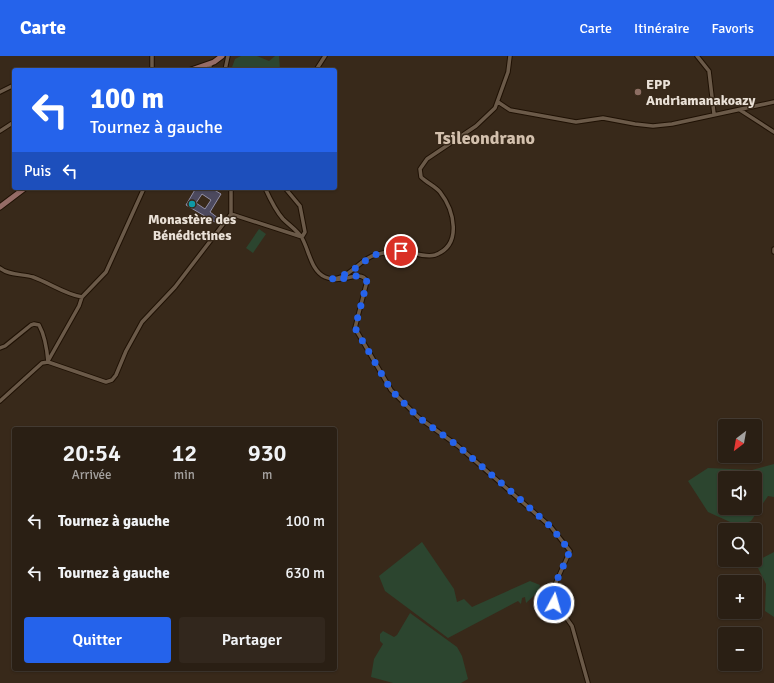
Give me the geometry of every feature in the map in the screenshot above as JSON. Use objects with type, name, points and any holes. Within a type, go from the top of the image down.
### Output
[{"type":"street","points":[[152,56],[152,68]]},
{"type":"street","points":[[209,68],[222,56]]},
{"type":"street","points":[[226,68],[228,56]]},
{"type":"street","points":[[317,68],[324,56]]},
{"type":"street","points":[[332,279],[349,273],[373,255],[401,251],[424,255],[435,254],[445,248],[451,240],[454,230],[454,222],[440,192],[421,177],[420,169],[427,159],[487,117],[495,108],[508,72],[510,56]]},
{"type":"street","points":[[696,56],[709,71],[714,114]]},
{"type":"street","points":[[197,68],[214,62]]},
{"type":"street","points":[[0,92],[12,86]]},
{"type":"street","points":[[498,102],[510,110],[576,122],[603,118],[654,126],[672,124],[774,102]]},
{"type":"street","points":[[740,110],[774,132]]},
{"type":"street","points":[[0,131],[12,123]]},
{"type":"street","points":[[0,206],[22,190]]},
{"type":"street","points":[[48,362],[80,306],[82,297],[106,272],[143,190]]},
{"type":"street","points":[[0,401],[42,363],[48,362],[106,382],[112,380],[116,375],[126,351],[142,322],[175,287],[231,214],[231,190]]},
{"type":"street","points":[[266,190],[277,212],[302,237],[315,268],[324,277],[336,280],[360,275],[365,277],[367,282],[355,328],[391,390],[418,417],[458,446],[551,527],[570,551],[553,589],[552,599],[572,626],[588,683]]},
{"type":"street","points":[[287,190],[300,206],[302,211],[305,232],[302,237]]},
{"type":"street","points":[[231,214],[302,237]]},
{"type":"street","points":[[0,268],[4,271],[33,277],[61,290],[82,297]]},
{"type":"street","points":[[0,348],[5,346],[31,324],[39,325],[47,350],[48,362]]},
{"type":"green space","points":[[241,56],[257,56],[269,61],[275,56],[279,56],[280,68],[232,68],[235,59]]},
{"type":"green space","points":[[259,229],[266,234],[253,253],[246,248]]},
{"type":"green space","points":[[774,464],[774,497],[768,496],[762,505],[762,471],[718,471],[718,515],[755,515],[751,521],[746,523],[732,523],[708,512],[688,481],[708,468],[752,470]]},
{"type":"green space","points":[[422,542],[454,589],[457,602],[464,599],[472,607],[530,581],[540,585],[539,591],[526,603],[525,597],[522,598],[521,604],[518,601],[448,638],[385,591],[379,576]]},
{"type":"green space","points":[[774,552],[774,617],[765,611],[766,584],[758,567],[762,567],[762,558]]},
{"type":"green space","points":[[410,613],[457,647],[462,656],[468,679],[461,683],[393,683],[371,677],[374,659],[383,644],[380,641],[380,634],[383,631],[394,637],[397,635]]},
{"type":"building","name":"Monastère des Bénédictines","points":[[195,190],[214,190],[221,194],[210,212],[218,218],[215,222],[186,205]],"holes":[[[202,194],[211,200],[205,209],[196,203]]]},
{"type":"place","name":"EPP Andriamanakoazy","points":[[638,92]]},
{"type":"place","name":"Monastère des Bénédictines","points":[[192,204]]},
{"type":"district","name":"Tsileondrano","points":[[485,138]]},
{"type":"route","points":[[401,251],[373,255],[349,273],[332,279],[336,280],[360,275],[365,277],[367,282],[355,328],[391,390],[418,417],[458,446],[510,490],[551,527],[570,551],[553,589],[552,599],[554,603]]}]
